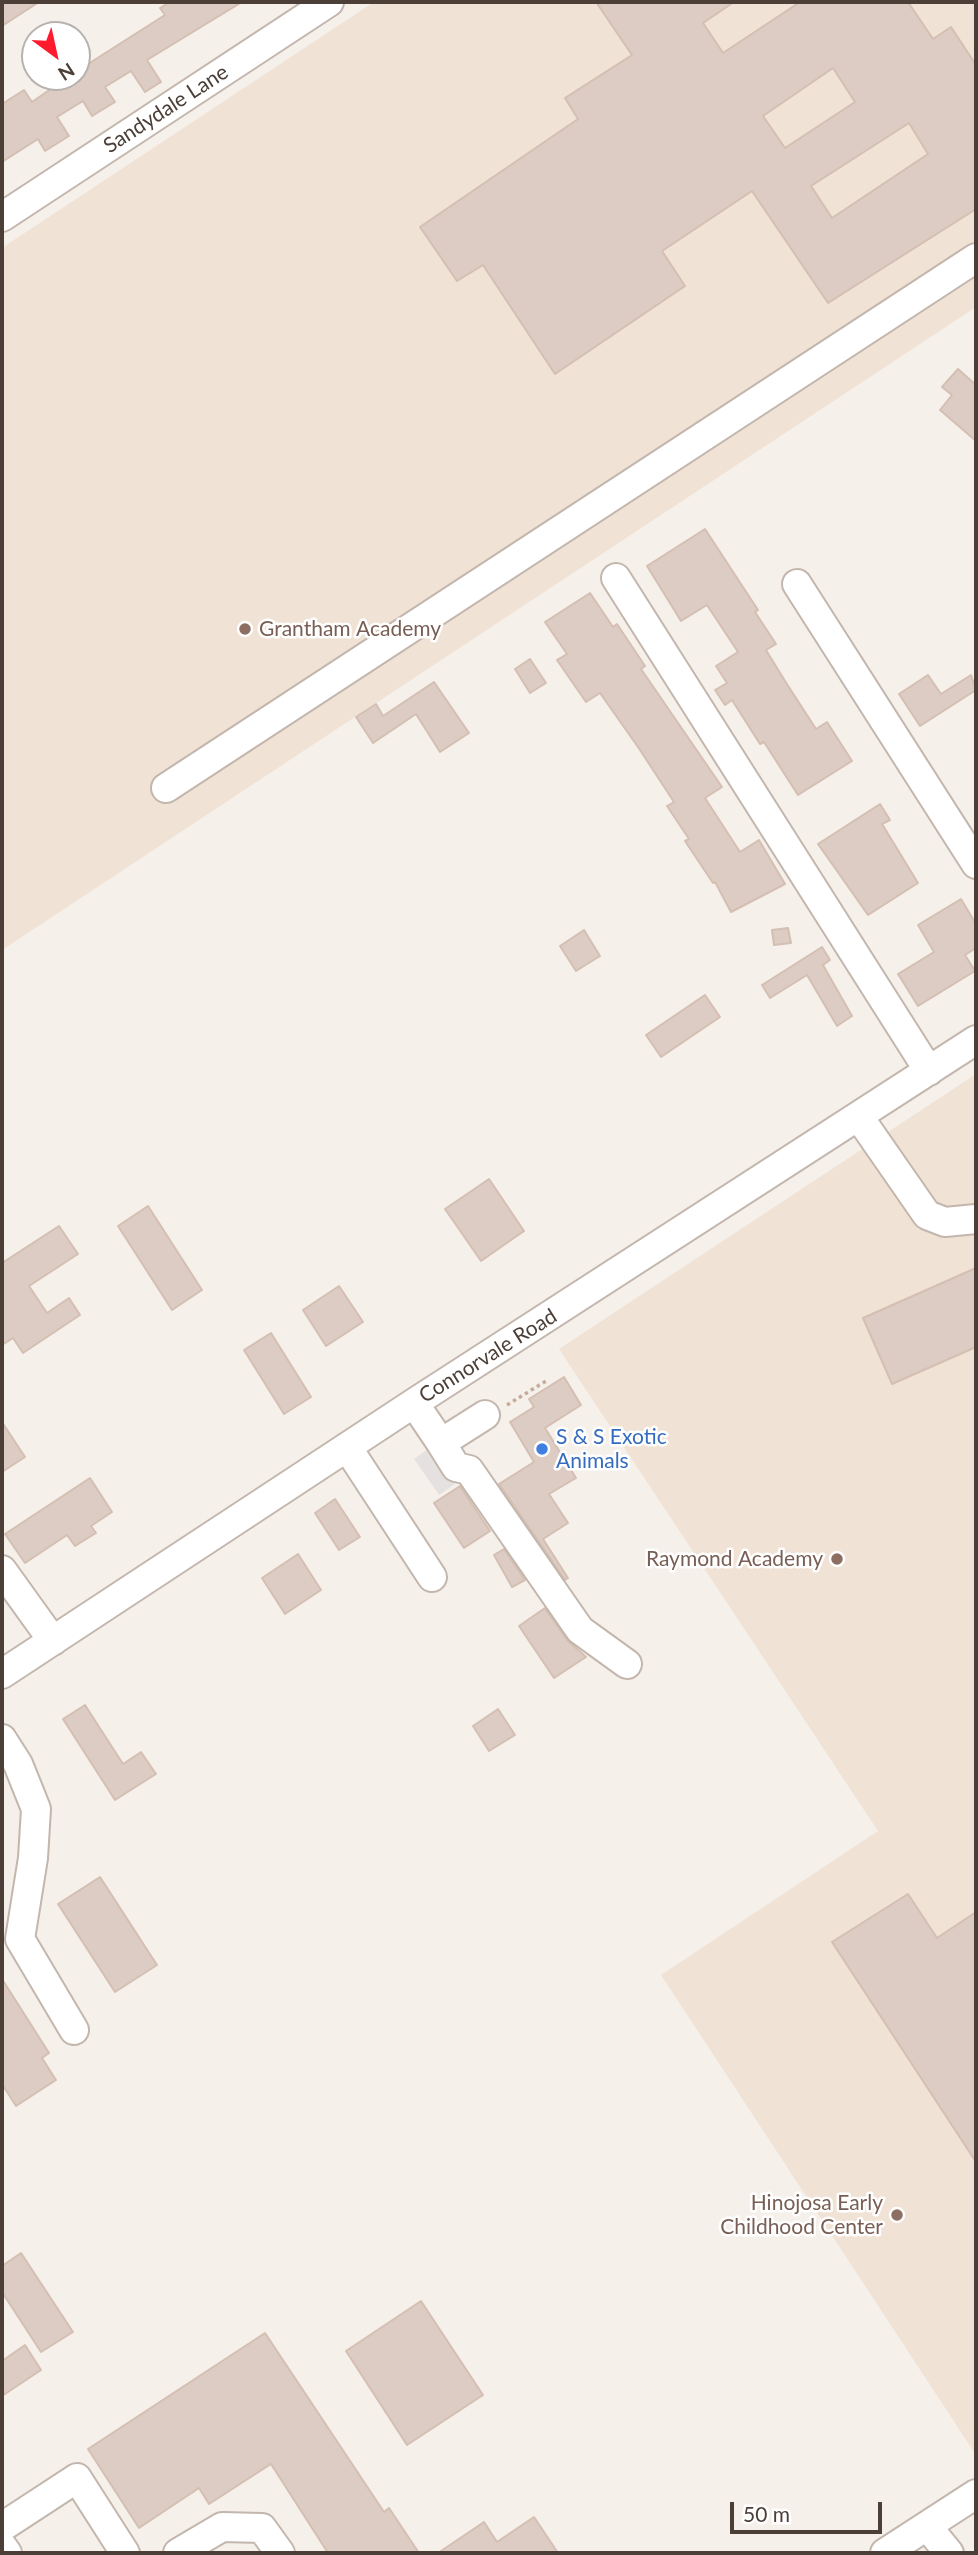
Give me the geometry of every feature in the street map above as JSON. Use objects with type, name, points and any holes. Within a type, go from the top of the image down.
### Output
[{"type":"street","name":"Sandydale Lane","points":[[2,217],[330,2]]},
{"type":"street","points":[[166,788],[976,258]]},
{"type":"street","points":[[615,578],[929,1071]]},
{"type":"street","points":[[797,584],[976,864]]},
{"type":"street","name":"Connorvale Road","points":[[2,1674],[414,1403],[976,1040]]},
{"type":"street","points":[[859,1117],[927,1214],[945,1222],[976,1219]]},
{"type":"street","points":[[414,1403],[456,1467],[468,1470],[580,1630],[627,1664]]},
{"type":"street","points":[[440,1443],[485,1415]]},
{"type":"street","points":[[347,1447],[432,1577]]},
{"type":"street","points":[[2,1570],[53,1641]]},
{"type":"street","points":[[2,1739],[18,1764],[36,1809],[33,1858],[20,1939],[74,2030]]},
{"type":"street","points":[[2,2527],[77,2478],[120,2551]]},
{"type":"street","points":[[885,2553],[976,2494]]},
{"type":"street","points":[[927,2526],[949,2553]]},
{"type":"street","points":[[178,2553],[222,2527],[262,2528],[280,2553]]},
{"type":"street","points":[[2,2546],[6,2553]]},
{"type":"path","points":[[485,1415],[491,1402],[509,1405],[529,1396],[546,1381]]},
{"type":"shaded area","name":"Grantham Academy","points":[[374,2],[976,2],[976,307],[2,950],[2,248]]},
{"type":"shaded area","name":"Raymond Academy","points":[[976,1074],[976,2455],[661,1975],[878,1831],[559,1349]]},
{"type":"shaded area","points":[[430,1447],[455,1484],[439,1495],[414,1459]]},
{"type":"building","points":[[2,2],[39,2],[2,26]]},
{"type":"building","points":[[170,2],[242,2],[147,60],[161,82],[145,92],[131,71],[105,87],[115,102],[92,116],[83,101],[57,117],[69,136],[45,151],[38,139],[2,162],[2,104],[22,91],[32,102],[48,91],[91,91],[91,62],[165,15],[160,8]]},
{"type":"building","points":[[596,2],[734,2],[703,23],[723,53],[800,2],[908,2],[933,39],[951,27],[976,65],[976,209],[828,303],[752,191],[662,251],[685,286],[555,374],[483,265],[457,281],[420,227],[578,119],[565,98],[632,55]],"holes":[[[833,68],[855,102],[785,148],[763,116]],[[909,123],[928,154],[832,218],[811,186]]]},
{"type":"building","points":[[958,369],[976,385],[976,441],[940,410],[952,395],[942,387]]},
{"type":"building","points":[[705,529],[758,610],[755,612],[776,644],[766,650],[785,681],[816,729],[827,722],[852,761],[798,795],[764,742],[760,744],[732,700],[725,705],[715,690],[727,683],[716,666],[738,652],[707,605],[681,621],[647,566]]},
{"type":"building","points":[[590,593],[613,627],[617,624],[645,666],[641,669],[722,787],[705,798],[740,852],[759,840],[785,884],[731,912],[715,882],[713,883],[685,841],[689,839],[667,806],[674,802],[638,747],[600,693],[586,702],[557,660],[567,654],[545,622]]},
{"type":"building","points":[[530,659],[546,683],[530,693],[515,669]]},
{"type":"building","points":[[928,675],[941,694],[971,675],[976,690],[920,726],[899,694]]},
{"type":"building","points":[[434,682],[469,733],[440,752],[416,714],[373,743],[356,717],[376,704],[383,716]]},
{"type":"building","points":[[880,804],[890,820],[882,824],[918,883],[868,915],[818,844]]},
{"type":"building","points":[[961,899],[976,924],[976,948],[965,955],[975,971],[918,1006],[898,974],[934,952],[918,925]]},
{"type":"building","points":[[788,928],[791,943],[774,945],[772,930]]},
{"type":"building","points":[[584,930],[600,956],[576,971],[560,946]]},
{"type":"building","points":[[822,947],[830,960],[823,965],[852,1016],[837,1026],[807,975],[770,998],[762,985]]},
{"type":"building","points":[[705,995],[720,1017],[661,1057],[646,1035]]},
{"type":"building","points":[[489,1179],[524,1231],[481,1261],[445,1209]]},
{"type":"building","points":[[148,1206],[202,1290],[172,1310],[118,1226]]},
{"type":"building","points":[[59,1226],[78,1254],[29,1286],[47,1313],[69,1298],[80,1315],[23,1353],[13,1338],[2,1345],[2,1263]]},
{"type":"building","points":[[976,1268],[976,1347],[892,1384],[863,1318]]},
{"type":"building","points":[[339,1286],[363,1322],[326,1346],[303,1310]]},
{"type":"building","points":[[271,1333],[311,1397],[284,1414],[244,1350]]},
{"type":"building","name":"S & S Exotic Animals","points":[[564,1377],[581,1405],[545,1428],[576,1478],[549,1494],[568,1523],[543,1539],[568,1578],[565,1580],[499,1484],[534,1462],[510,1422],[534,1407],[529,1399]]},
{"type":"building","points":[[2,1422],[25,1457],[2,1472]]},
{"type":"building","points":[[90,1478],[112,1512],[91,1526],[96,1533],[75,1546],[67,1535],[25,1563],[5,1534]]},
{"type":"building","points":[[460,1486],[490,1531],[464,1548],[434,1503]]},
{"type":"building","points":[[335,1499],[360,1537],[339,1550],[315,1513]]},
{"type":"building","points":[[504,1549],[525,1580],[512,1587],[494,1555]]},
{"type":"building","points":[[298,1554],[321,1590],[285,1614],[262,1578]]},
{"type":"building","points":[[545,1608],[567,1640],[586,1657],[554,1678],[519,1626]]},
{"type":"building","points":[[85,1705],[123,1764],[141,1752],[156,1774],[115,1800],[63,1719]]},
{"type":"building","points":[[498,1709],[515,1735],[489,1751],[473,1726]]},
{"type":"building","points":[[100,1877],[157,1965],[115,1992],[58,1904]]},
{"type":"building","points":[[908,1894],[937,1938],[976,1912],[976,2162],[832,1942]]},
{"type":"building","points":[[2,1979],[49,2053],[42,2058],[56,2080],[16,2106],[2,2084]]},
{"type":"building","points":[[21,2253],[73,2332],[41,2352],[2,2292],[2,2266]]},
{"type":"building","points":[[421,2301],[483,2395],[407,2445],[346,2351]]},
{"type":"building","points":[[265,2333],[384,2512],[389,2508],[419,2553],[328,2553],[271,2464],[209,2504],[199,2488],[139,2528],[88,2449]]},
{"type":"building","points":[[25,2345],[41,2370],[2,2396],[2,2361]]},
{"type":"building","points":[[534,2517],[558,2553],[438,2553],[484,2522],[497,2542]]},
{"type":"place","name":"Grantham Academy","points":[[245,629]]},
{"type":"place","name":"S & S Exotic Animals","points":[[542,1449]]},
{"type":"place","name":"Raymond Academy","points":[[837,1559]]},
{"type":"place","name":"Hinojosa Early Childhood Center","points":[[897,2215]]}]
